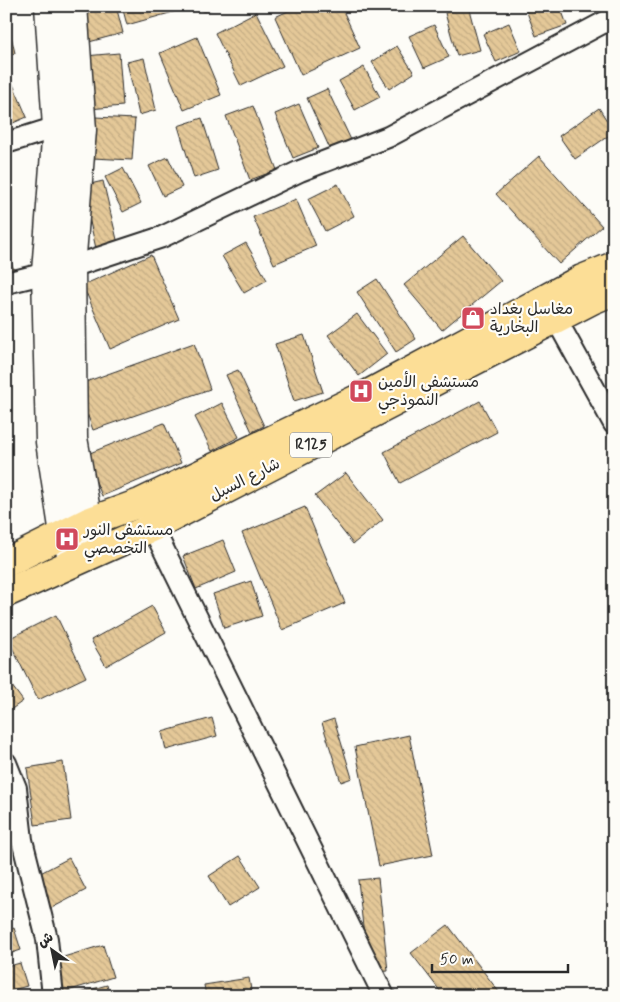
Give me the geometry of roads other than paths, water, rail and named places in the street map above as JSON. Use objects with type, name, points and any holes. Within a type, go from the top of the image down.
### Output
[{"type":"main road","points":[[49,6],[57,127],[58,269],[50,442],[64,534],[74,561]]},
{"type":"main road","points":[[73,6],[82,130],[58,269],[73,438],[88,522],[99,550]]},
{"type":"main road","name":"شارع السبل","points":[[6,563],[88,522],[140,504],[370,393],[582,279],[614,266]]},
{"type":"main road","name":"شارع السبل","points":[[6,593],[153,527],[556,319],[614,291]]},
{"type":"street","points":[[6,283],[162,237],[300,171],[388,137],[614,17]]},
{"type":"street","points":[[6,143],[57,127]]},
{"type":"street","points":[[556,319],[614,424]]},
{"type":"street","points":[[140,504],[384,996]]},
{"type":"street","points":[[6,763],[16,788],[22,840],[47,939],[53,996]]},
{"type":"place","name":"مغاسل بغداد البخارية","points":[[473,318]]},
{"type":"place","name":"مستشفى الأمين النموذجي","points":[[361,391]]},
{"type":"place","name":"مستشفى النور التخصصي","points":[[67,539]]}]
